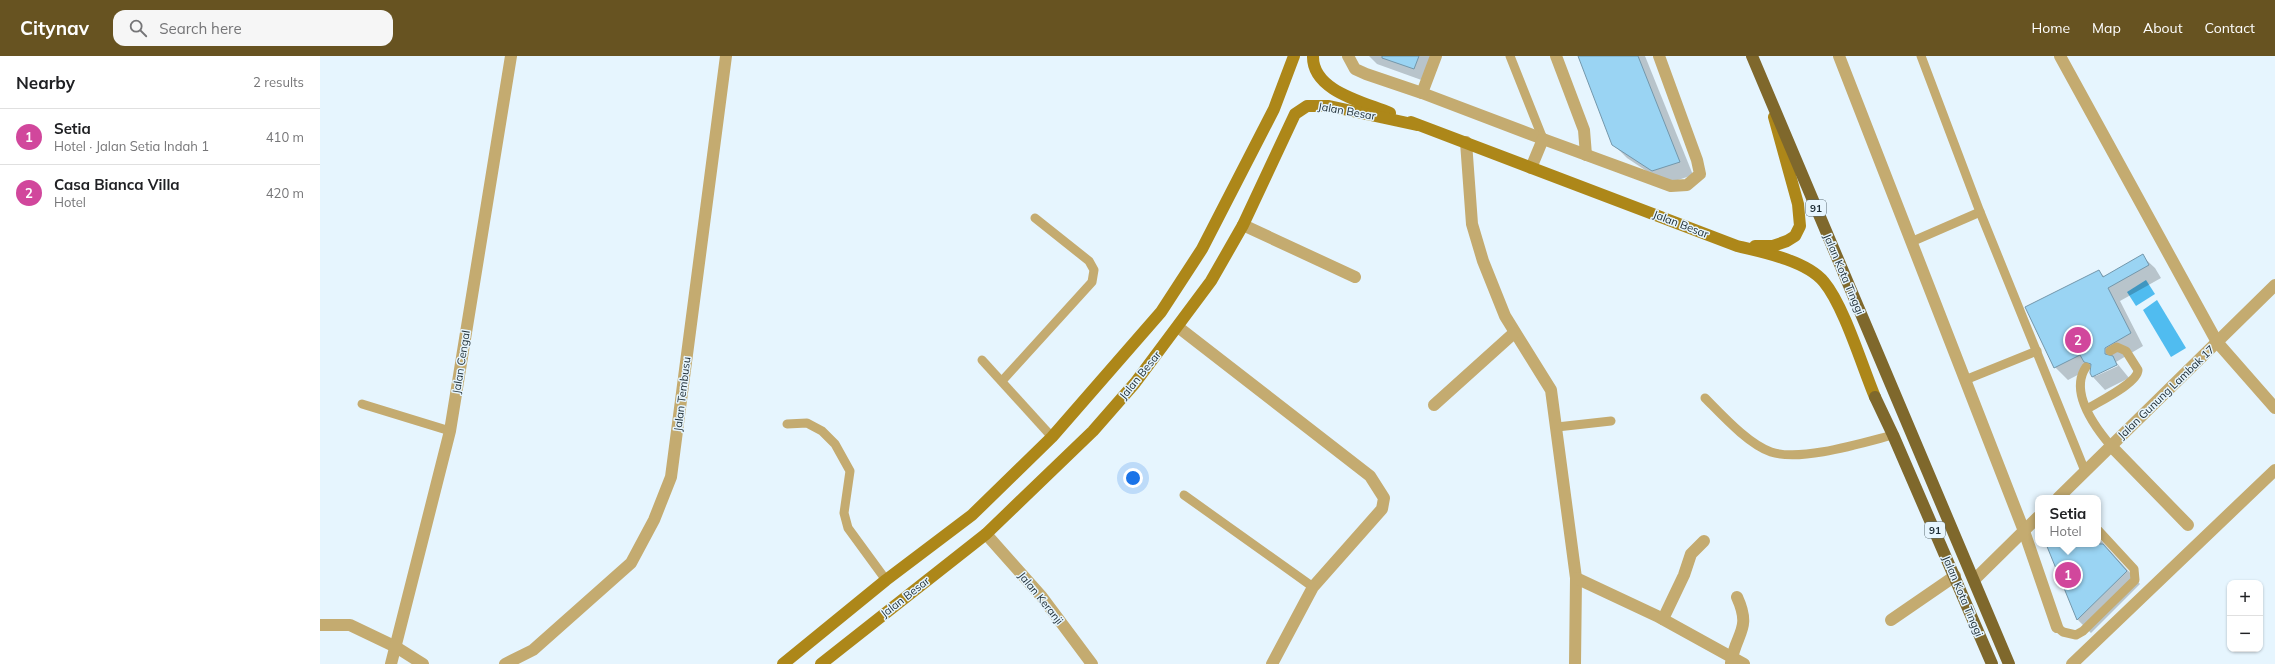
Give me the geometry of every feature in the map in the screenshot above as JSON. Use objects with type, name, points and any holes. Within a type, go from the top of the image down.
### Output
[{"type":"highway","name":"Jalan Kota Tinggi","points":[[1752,56],[1881,359],[2008,664]]},
{"type":"highway","name":"Jalan Kota Tinggi","points":[[1875,397],[1955,576],[1992,664]]},
{"type":"main road","points":[[784,664],[886,580],[972,515],[1052,437],[1162,312],[1202,249],[1274,109],[1294,56]]},
{"type":"main road","name":"Jalan Besar","points":[[1313,56],[1316,73],[1330,88],[1417,125],[1466,142],[1737,246],[1781,257],[1806,268],[1824,281],[1838,305],[1875,397]]},
{"type":"main road","points":[[1737,246],[1773,246],[1787,241],[1795,236],[1800,226],[1798,204],[1766,91]]},
{"type":"main road","name":"Jalan Besar","points":[[821,664],[986,534],[1093,430],[1135,383],[1211,281],[1243,225],[1287,130],[1300,110],[1307,106],[1329,106],[1417,125]]},
{"type":"street","name":"Jalan Cengal","points":[[391,664],[450,431],[511,56]]},
{"type":"street","name":"Jalan Tembusu","points":[[505,664],[533,650],[631,563],[654,520],[671,477],[726,56]]},
{"type":"street","points":[[1348,56],[1355,69],[1671,186],[1687,185],[1700,174],[1698,160],[1658,56]]},
{"type":"street","points":[[1422,93],[1436,56]]},
{"type":"street","points":[[1556,56],[1584,130],[1586,155]]},
{"type":"street","points":[[1839,56],[2024,531],[2057,627]]},
{"type":"street","points":[[2060,56],[2217,342],[2275,408]]},
{"type":"street","points":[[1531,168],[1543,139]]},
{"type":"street","points":[[1466,142],[1472,224],[1483,261],[1505,316],[1551,390],[1576,578],[1576,664]]},
{"type":"street","points":[[1243,225],[1355,277]]},
{"type":"street","name":"Jalan Gunung Lambak 17","points":[[2064,495],[2111,446],[2275,285]]},
{"type":"street","points":[[1178,327],[1370,476],[1384,498],[1382,509],[1313,587],[1272,664]]},
{"type":"street","points":[[1434,405],[1514,332]]},
{"type":"street","points":[[2111,446],[2188,525]]},
{"type":"street","points":[[2072,664],[2275,470]]},
{"type":"street","points":[[1974,580],[2035,520]]},
{"type":"street","name":"Jalan Keranji","points":[[986,534],[1042,597],[1092,664]]},
{"type":"street","points":[[1663,619],[1684,575],[1691,554],[1704,541]]},
{"type":"street","points":[[1891,620],[1955,576]]},
{"type":"street","points":[[1576,578],[1663,619],[1732,660],[1744,664]]},
{"type":"street","points":[[1732,660],[1744,621],[1744,613],[1737,598]]},
{"type":"street","points":[[320,625],[350,625],[396,647],[423,664]]},
{"type":"lane","points":[[1510,56],[1543,139]]},
{"type":"lane","points":[[1921,56],[1980,212],[2086,471]]},
{"type":"lane","points":[[1911,242],[1980,212]]},
{"type":"lane","points":[[1002,381],[1092,282],[1094,270],[1089,261],[1035,218]]},
{"type":"lane","points":[[2087,409],[2121,388],[2138,374],[2138,370],[2126,351],[2117,347],[2110,351]]},
{"type":"lane","points":[[1965,380],[2037,351]]},
{"type":"lane","points":[[982,360],[1052,437]]},
{"type":"lane","points":[[2086,367],[2079,382],[2087,409],[2100,433],[2111,446]]},
{"type":"lane","points":[[1705,398],[1741,434],[1771,452],[1806,454],[1893,435]]},
{"type":"lane","points":[[362,404],[450,431]]},
{"type":"lane","points":[[1557,427],[1611,421]]},
{"type":"lane","points":[[787,424],[807,423],[822,431],[835,444],[850,471],[844,513],[848,528],[886,580]]},
{"type":"lane","points":[[1184,495],[1313,587]]},
{"type":"lane","points":[[2057,627],[2063,632],[2076,635],[2083,631],[2135,580],[2134,569],[2101,533]]},
{"type":"water","points":[[2146,280],[2155,294],[2136,306],[2127,292]]},
{"type":"water","points":[[2157,300],[2186,348],[2171,357],[2143,310]]},
{"type":"building","points":[[1382,56],[1419,56],[1414,69],[1382,58]]},
{"type":"building","points":[[1578,56],[1638,56],[1680,162],[1652,171],[1612,145]]},
{"type":"building","points":[[2143,254],[2149,265],[2108,288],[2131,333],[2105,348],[2105,354],[2113,356],[2117,365],[2092,377],[2090,373],[2091,364],[2084,362],[2080,355],[2054,368],[2025,307],[2099,270],[2103,277]]},
{"type":"building","points":[[2101,544],[2103,544],[2127,571],[2077,620],[2047,547],[2101,547]]},
{"type":"place","name":"Casa Bianca Villa","points":[[2078,340]]},
{"type":"place","name":"Setia","points":[[2068,575]]}]
